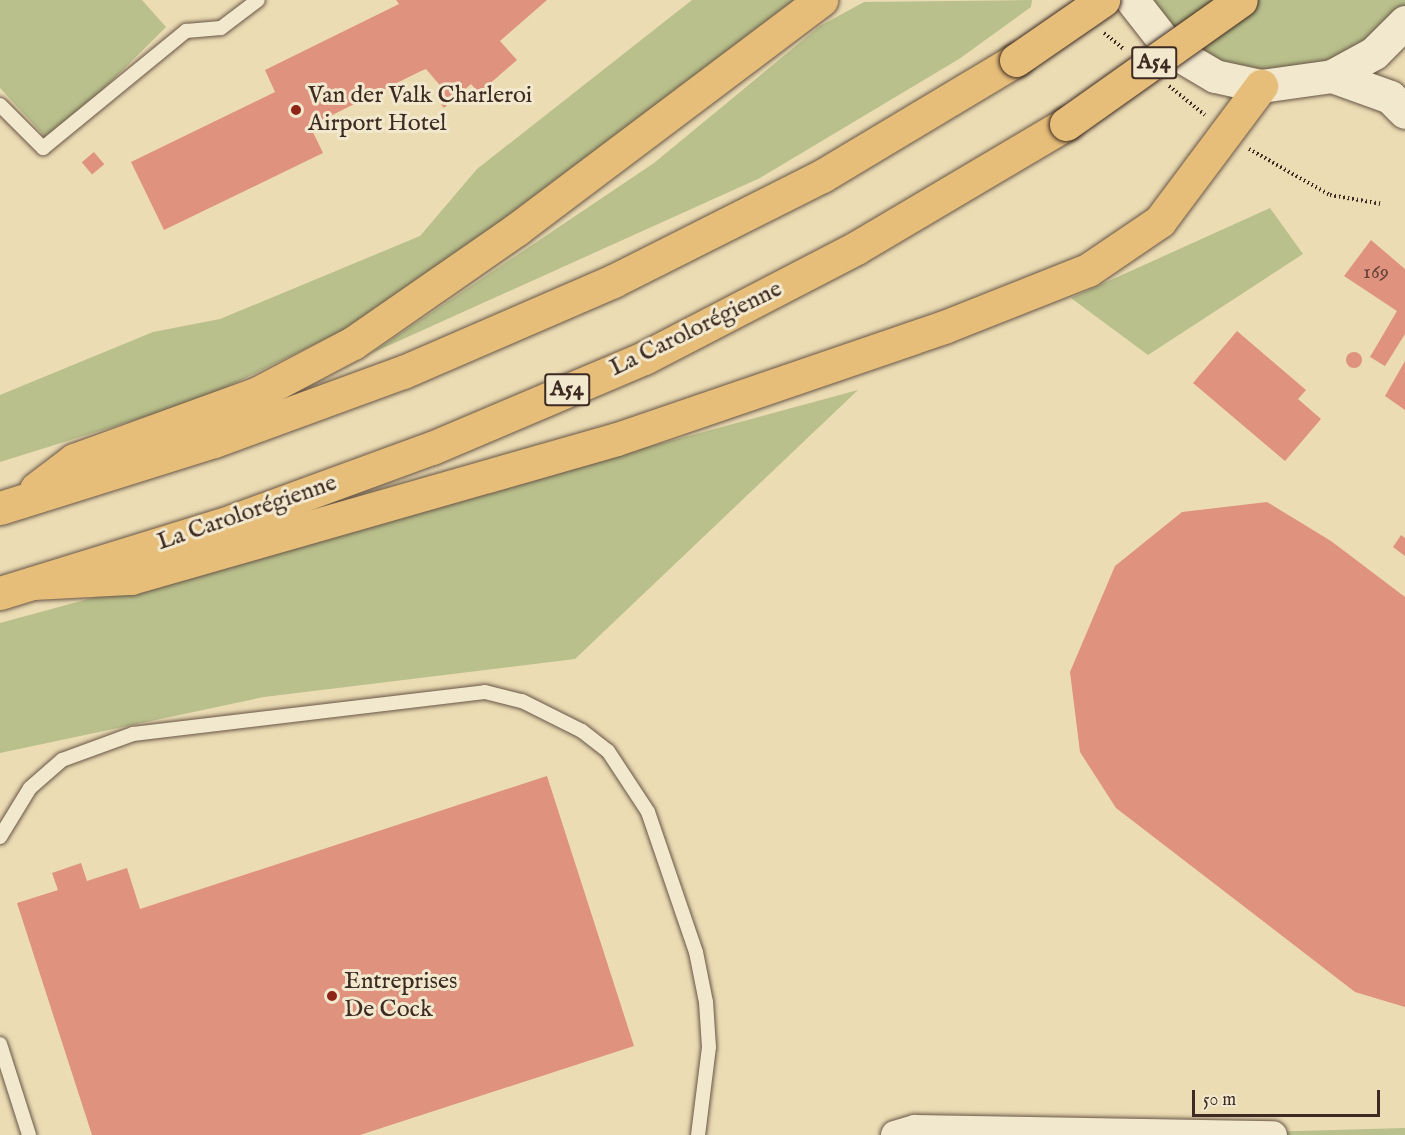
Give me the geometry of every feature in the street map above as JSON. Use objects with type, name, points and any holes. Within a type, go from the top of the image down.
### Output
[{"type":"highway","points":[[9,506],[214,441],[403,372],[613,281],[822,176],[1016,60],[1103,0]]},
{"type":"highway","name":"La Carolorégienne","points":[[0,593],[232,521],[410,456],[644,358],[856,248],[1066,124],[1241,0]]},
{"type":"highway","points":[[9,506],[74,460],[258,393],[353,343],[517,230],[816,1]]},
{"type":"highway","points":[[35,583],[131,578],[616,439],[944,327],[1088,270],[1160,221],[1261,86]]},
{"type":"main road","points":[[1132,0],[1171,50],[1215,76],[1261,86],[1332,76],[1374,53],[1405,22]]},
{"type":"main road","points":[[1332,76],[1390,98],[1405,112]]},
{"type":"street","points":[[896,1135],[915,1129],[1273,1135]]},
{"type":"lane","points":[[0,105],[43,148],[186,31],[221,28],[258,0]]},
{"type":"lane","points":[[0,837],[30,789],[62,760],[133,734],[485,692],[522,701],[582,731],[608,751],[648,812],[696,952],[706,1002],[709,1047],[698,1135]]},
{"type":"lane","points":[[0,1044],[29,1135]]},
{"type":"green space","points":[[0,0],[142,0],[166,27],[50,142],[0,88]]},
{"type":"green space","points":[[692,0],[798,0],[440,283],[202,399],[0,462],[0,395],[153,332],[220,319],[420,236],[477,169]]},
{"type":"green space","points":[[1032,0],[1031,7],[959,59],[760,178],[370,354],[654,163],[820,26],[864,2]]},
{"type":"green space","points":[[1132,0],[1405,0],[1405,22],[1332,76],[1215,76]]},
{"type":"green space","points":[[1270,208],[1303,254],[1148,355],[1071,298]]},
{"type":"green space","points":[[858,390],[575,659],[264,697],[0,753],[0,623]]},
{"type":"green space","points":[[1405,1128],[1405,1135],[1151,1135]]},
{"type":"building","name":"Van der Valk Charleroi Airport Hotel","points":[[396,0],[547,0],[500,41],[517,60],[479,93],[471,84],[444,108],[436,98],[444,90],[426,69],[421,71],[310,126],[323,153],[164,230],[131,162],[275,92],[265,70],[399,4]]},
{"type":"building","points":[[94,152],[104,164],[92,175],[82,162]]},
{"type":"building","points":[[1371,240],[1405,269],[1405,334],[1385,366],[1370,357],[1397,311],[1344,276]]},
{"type":"building","points":[[1237,331],[1306,390],[1298,399],[1321,419],[1285,461],[1193,383]]},
{"type":"building","points":[[1354,352],[1360,354],[1362,360],[1360,366],[1354,368],[1348,366],[1346,360],[1348,354]]},
{"type":"building","points":[[1405,361],[1405,410],[1385,396]]},
{"type":"building","points":[[1267,502],[1331,541],[1405,597],[1405,1007],[1355,992],[1116,808],[1080,752],[1070,672],[1115,566],[1182,512]]},
{"type":"building","points":[[1401,535],[1405,538],[1405,556],[1393,547]]},
{"type":"building","name":"Entreprises De Cock","points":[[547,776],[634,1046],[360,1135],[92,1135],[17,903],[58,890],[52,873],[81,863],[87,881],[127,868],[140,909]]},
{"type":"place","name":"Van der Valk Charleroi Airport Hotel","points":[[296,110]]},
{"type":"place","name":"Entreprises De Cock","points":[[332,996]]}]
